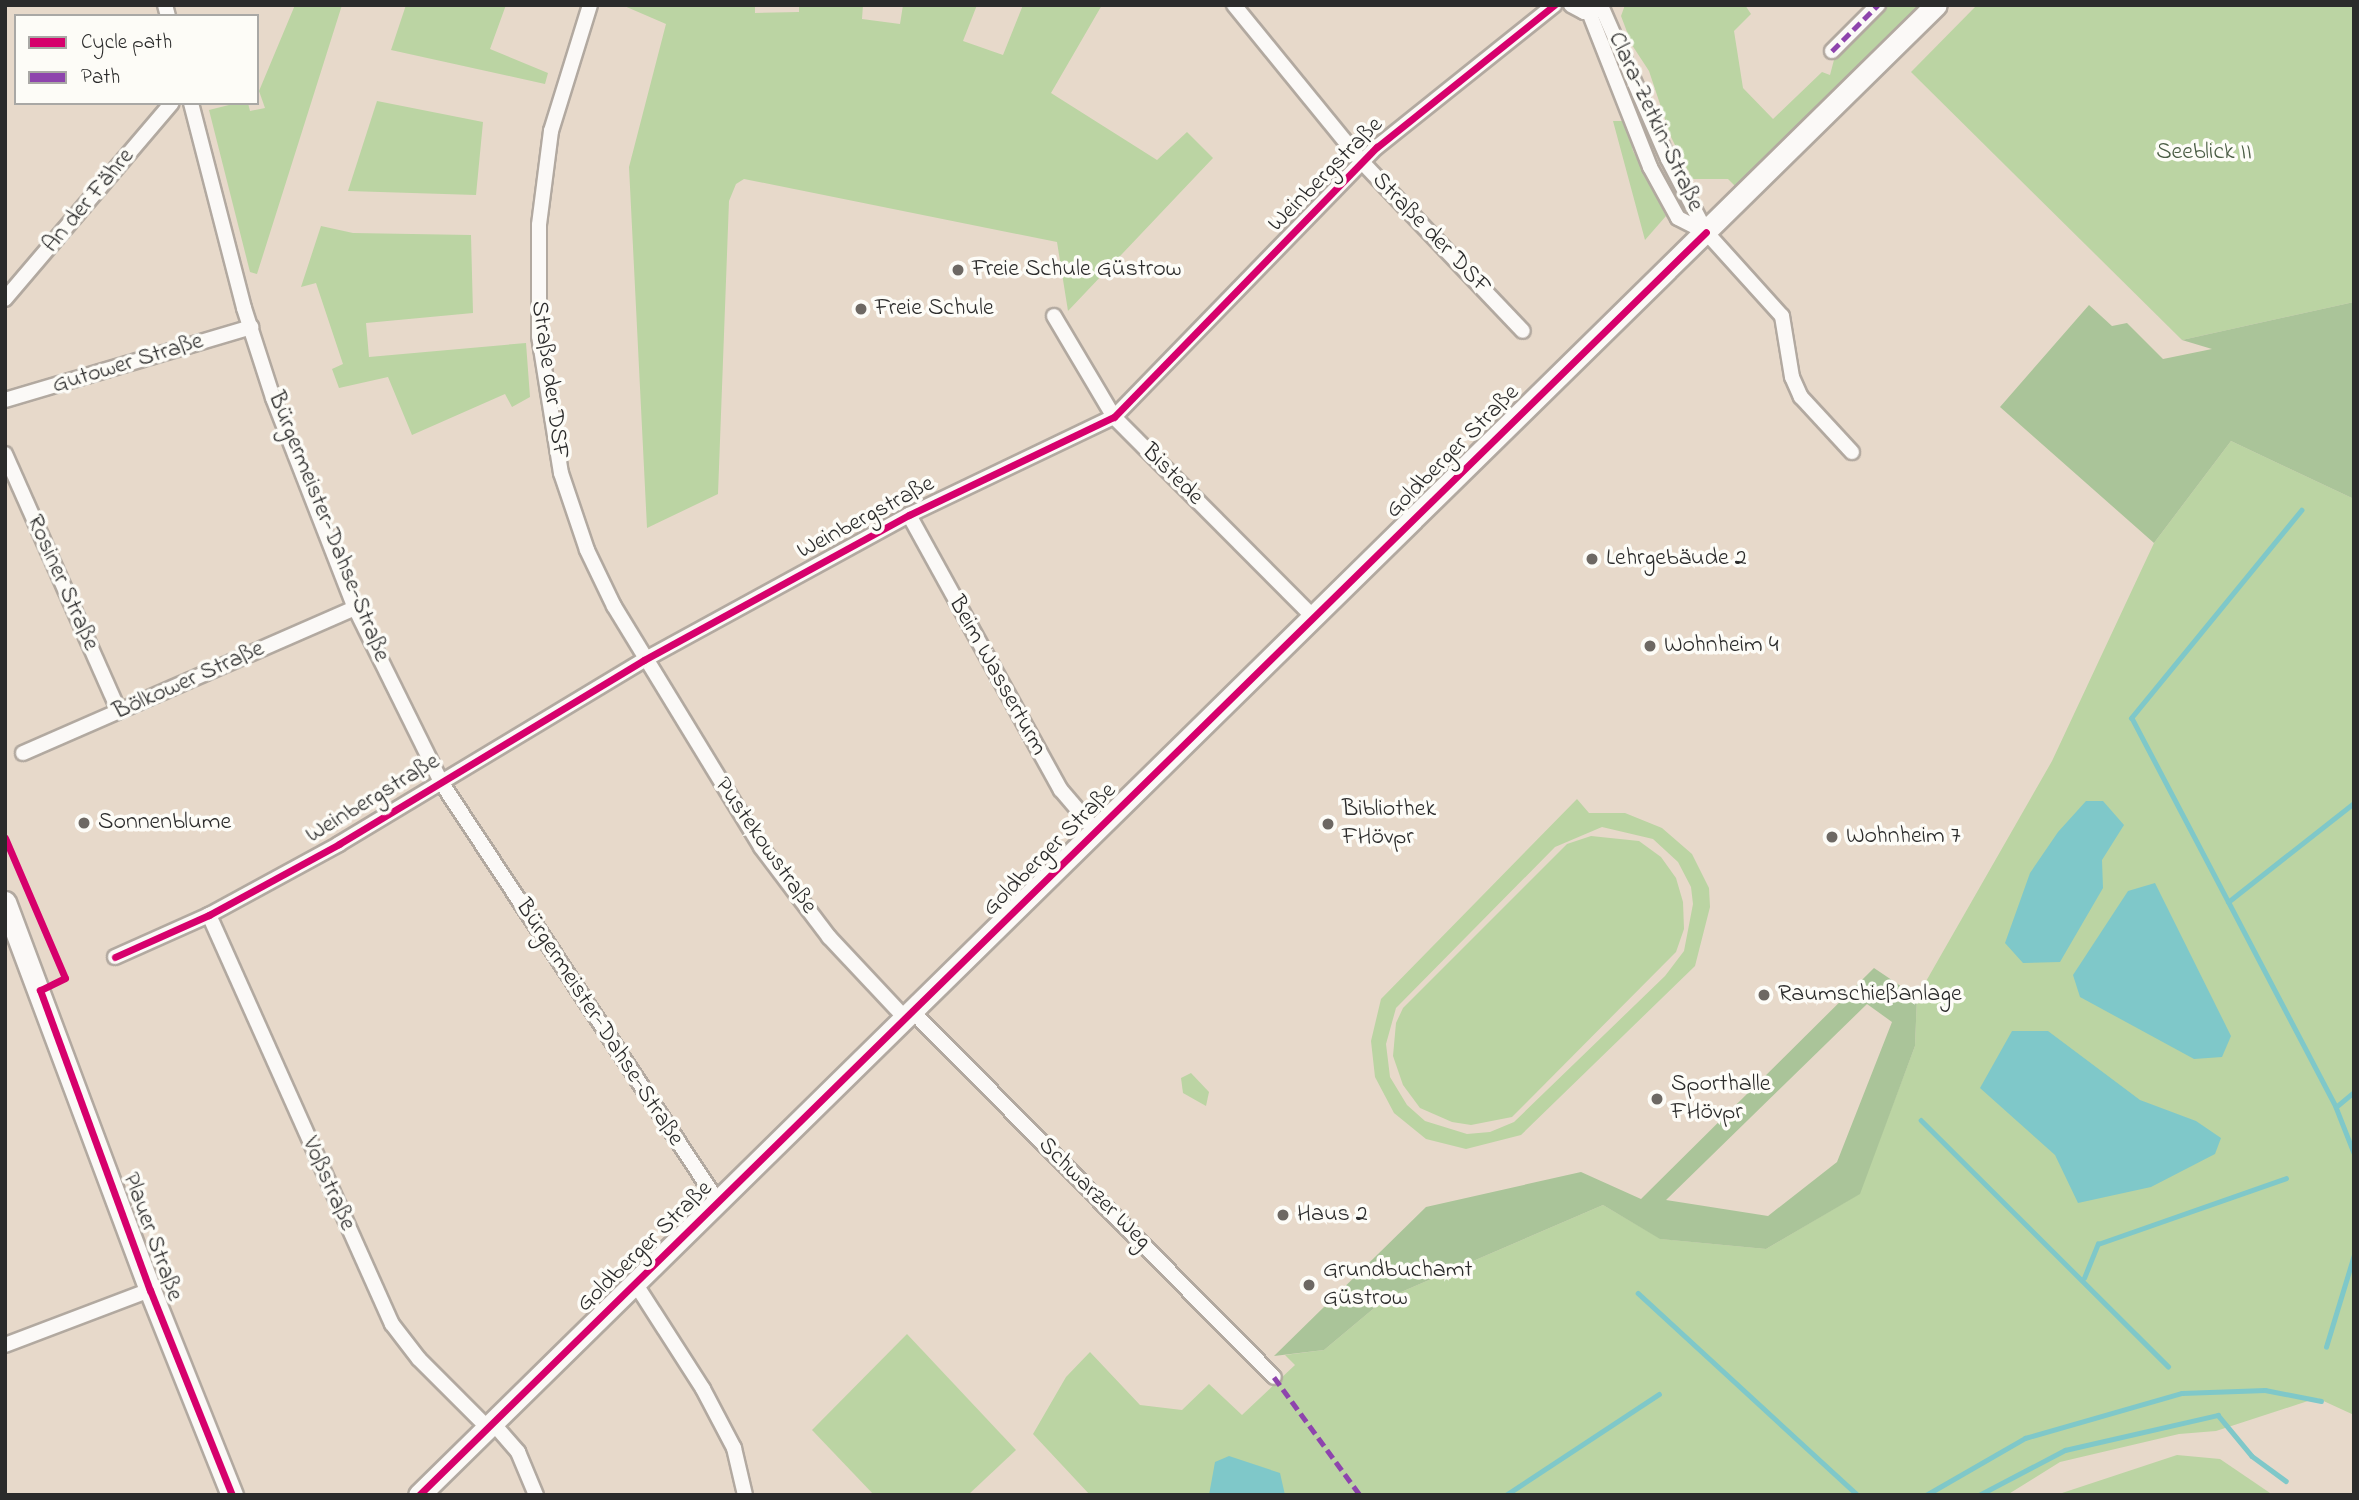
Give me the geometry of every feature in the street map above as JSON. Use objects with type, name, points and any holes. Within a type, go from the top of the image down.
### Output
[{"type":"main road","name":"Goldberger Straße","points":[[419,1495],[1936,5]]},
{"type":"main road","name":"Plauer Straße","points":[[5,902],[150,1290],[232,1495]]},
{"type":"street","name":"Straße der DSF","points":[[590,5],[559,95],[545,161],[536,282],[539,336],[561,473],[587,550],[644,660]]},
{"type":"street","name":"Straße der DSF","points":[[1234,5],[1362,162],[1523,331]]},
{"type":"street","name":"Weinbergstraße","points":[[115,957],[209,915],[441,782],[644,660],[909,514],[1114,417],[1362,162],[1554,5]]},
{"type":"street","points":[[1571,5],[1598,9]]},
{"type":"street","points":[[1832,51],[1878,5]]},
{"type":"street","name":"Clara-Zetkin-Straße","points":[[1598,9],[1668,159],[1706,232]]},
{"type":"street","name":"An der Fähre","points":[[5,299],[171,105]]},
{"type":"street","name":"Bürgermeister-Dahse-Straße","points":[[192,105],[251,327],[303,479],[355,608],[441,782],[718,1202]]},
{"type":"street","points":[[1706,232],[1782,316],[1793,377],[1801,397],[1852,452]]},
{"type":"street","name":"Bistede","points":[[1054,316],[1114,417],[1313,617]]},
{"type":"street","name":"Gutower Straße","points":[[5,401],[251,327]]},
{"type":"street","name":"Rosiner Straße","points":[[5,454],[119,711]]},
{"type":"street","name":"Beim Wasserturm","points":[[909,514],[1061,790],[1096,831]]},
{"type":"street","name":"Bölkower Straße","points":[[23,753],[355,608]]},
{"type":"street","name":"Pustekowstraße","points":[[644,660],[761,847],[829,937],[910,1015]]},
{"type":"street","name":"Voßstraße","points":[[209,915],[392,1324],[419,1359],[518,1452],[536,1495]]},
{"type":"street","name":"Schwarzer Weg","points":[[910,1015],[1274,1377]]},
{"type":"street","points":[[635,1283],[703,1389],[734,1448],[745,1495]]},
{"type":"street","points":[[5,1345],[150,1290]]},
{"type":"green space","points":[[295,5],[342,5],[257,274],[250,272],[209,110],[229,105],[248,105],[250,111],[265,108],[259,91]]},
{"type":"green space","points":[[406,5],[506,5],[490,49],[548,73],[545,84],[391,50]]},
{"type":"green space","points":[[622,5],[755,5],[755,13],[799,12],[799,5],[863,5],[862,19],[900,24],[903,5],[977,5],[963,41],[1003,55],[1023,5],[1102,5],[1051,93],[1157,160],[1187,132],[1213,158],[1068,311],[1057,242],[744,179],[736,184],[729,201],[718,494],[647,528],[629,167],[666,24]]},
{"type":"green space","points":[[1625,5],[1745,5],[1751,14],[1734,31],[1743,88],[1773,119],[1822,72],[1830,75],[1835,56],[1887,5],[1921,5],[1736,187],[1728,179],[1692,179],[1671,137],[1649,71],[1632,45],[1621,16]]},
{"type":"green space","name":"Seeblick II","points":[[1977,5],[2354,5],[2354,302],[2182,340],[1911,72]]},
{"type":"green space","points":[[377,101],[483,122],[476,195],[348,191]]},
{"type":"green space","points":[[1613,121],[1626,121],[1633,151],[1666,216],[1645,240]]},
{"type":"green space","points":[[321,226],[353,233],[471,235],[473,313],[366,323],[369,357],[526,343],[530,397],[512,407],[505,394],[412,435],[388,377],[339,388],[332,369],[343,364],[316,283],[301,287]]},
{"type":"green space","points":[[2354,302],[2354,499],[2231,441],[2154,543],[2000,407],[2089,305],[2112,326],[2127,323],[2163,359],[2212,349],[2182,340]]},
{"type":"green space","points":[[2231,441],[2354,499],[2354,1415],[2317,1398],[2216,1431],[2179,1434],[2060,1462],[2007,1495],[1090,1495],[1033,1434],[1066,1377],[1090,1352],[1140,1405],[1182,1410],[1209,1384],[1242,1415],[1295,1365],[1285,1355],[1324,1350],[1385,1299],[1603,1205],[1661,1239],[1766,1249],[1859,1194],[1915,1046],[1917,997],[2052,761],[2154,543]]},
{"type":"green space","points":[[1577,799],[1589,813],[1625,813],[1662,828],[1692,854],[1709,888],[1710,907],[1695,966],[1521,1135],[1466,1149],[1426,1139],[1394,1113],[1375,1077],[1371,1041],[1381,999]],"holes":[[[1602,827],[1653,839],[1678,862],[1691,887],[1693,904],[1684,951],[1665,976],[1514,1122],[1490,1132],[1467,1134],[1425,1121],[1407,1105],[1390,1077],[1386,1044],[1396,1008],[1555,847]]]},
{"type":"green space","points":[[1591,836],[1639,841],[1661,857],[1676,878],[1683,902],[1684,929],[1676,952],[1512,1117],[1471,1125],[1452,1122],[1420,1108],[1403,1085],[1393,1056],[1396,1023],[1403,1008],[1567,844]]},
{"type":"green space","points":[[1874,968],[1917,997],[1915,1046],[1860,1194],[1766,1249],[1660,1239],[1603,1205],[1385,1299],[1324,1350],[1274,1356],[1426,1207],[1581,1172],[1641,1199]],"holes":[[[1867,1004],[1892,1022],[1837,1162],[1768,1216],[1666,1200]]]},
{"type":"green space","points":[[1191,1073],[1209,1092],[1206,1106],[1183,1093],[1181,1078]]},
{"type":"green space","points":[[907,1334],[1016,1450],[968,1495],[874,1495],[812,1430]]},
{"type":"green space","points":[[2177,1455],[2220,1459],[2273,1495],[2056,1495]]},
{"type":"water","points":[[2086,801],[2103,801],[2124,825],[2102,860],[2103,888],[2060,962],[2023,963],[2005,943],[2030,873],[2058,832]]},
{"type":"water","points":[[2155,883],[2231,1036],[2222,1057],[2194,1059],[2080,997],[2073,975],[2128,891]]},
{"type":"water","points":[[2012,1031],[2048,1031],[2140,1100],[2196,1121],[2221,1138],[2215,1154],[2151,1187],[2078,1203],[2055,1155],[1980,1088]]},
{"type":"water","points":[[1229,1456],[1280,1473],[1285,1495],[1209,1495],[1215,1462]]},
{"type":"waterway","points":[[2302,510],[2132,718],[2336,1107],[2354,1153]]},
{"type":"waterway","points":[[2228,902],[2354,803]]},
{"type":"waterway","points":[[2336,1107],[2354,1092]]},
{"type":"waterway","points":[[1921,1120],[2168,1366]]},
{"type":"waterway","points":[[2084,1278],[2098,1244],[2286,1178]]},
{"type":"waterway","points":[[2326,1347],[2354,1255]]},
{"type":"waterway","points":[[1638,1293],[1858,1495]]},
{"type":"waterway","points":[[1926,1495],[2025,1438],[2182,1393],[2265,1390],[2321,1401]]},
{"type":"waterway","points":[[1506,1495],[1659,1394]]},
{"type":"waterway","points":[[1979,1495],[2065,1450],[2218,1415],[2252,1456],[2286,1481]]},
{"type":"marked path","points":[[1832,51],[1878,5]]},
{"type":"marked path","points":[[1274,1377],[1360,1495]]},
{"type":"cycle path","points":[[115,957],[209,915],[339,844],[644,660],[909,515],[1114,417],[1377,147],[1554,5]]},
{"type":"cycle path","points":[[419,1495],[1706,232]]},
{"type":"cycle path","points":[[5,838],[65,978],[40,990],[150,1290],[232,1495]]},
{"type":"place","name":"Freie Schule Güstrow","points":[[958,270]]},
{"type":"place","name":"Freie Schule","points":[[861,309]]},
{"type":"place","name":"Lehrgebäude 2","points":[[1592,559]]},
{"type":"place","name":"Wohnheim 4","points":[[1650,646]]},
{"type":"place","name":"Sonnenblume","points":[[84,823]]},
{"type":"place","name":"Bibliothek FHövpr","points":[[1328,824]]},
{"type":"place","name":"Wohnheim 7","points":[[1832,837]]},
{"type":"place","name":"Raumschießanlage","points":[[1764,995]]},
{"type":"place","name":"Sporthalle FHövpr","points":[[1657,1099]]},
{"type":"place","name":"Haus 2","points":[[1283,1215]]},
{"type":"place","name":"Grundbuchamt Güstrow","points":[[1309,1285]]}]
